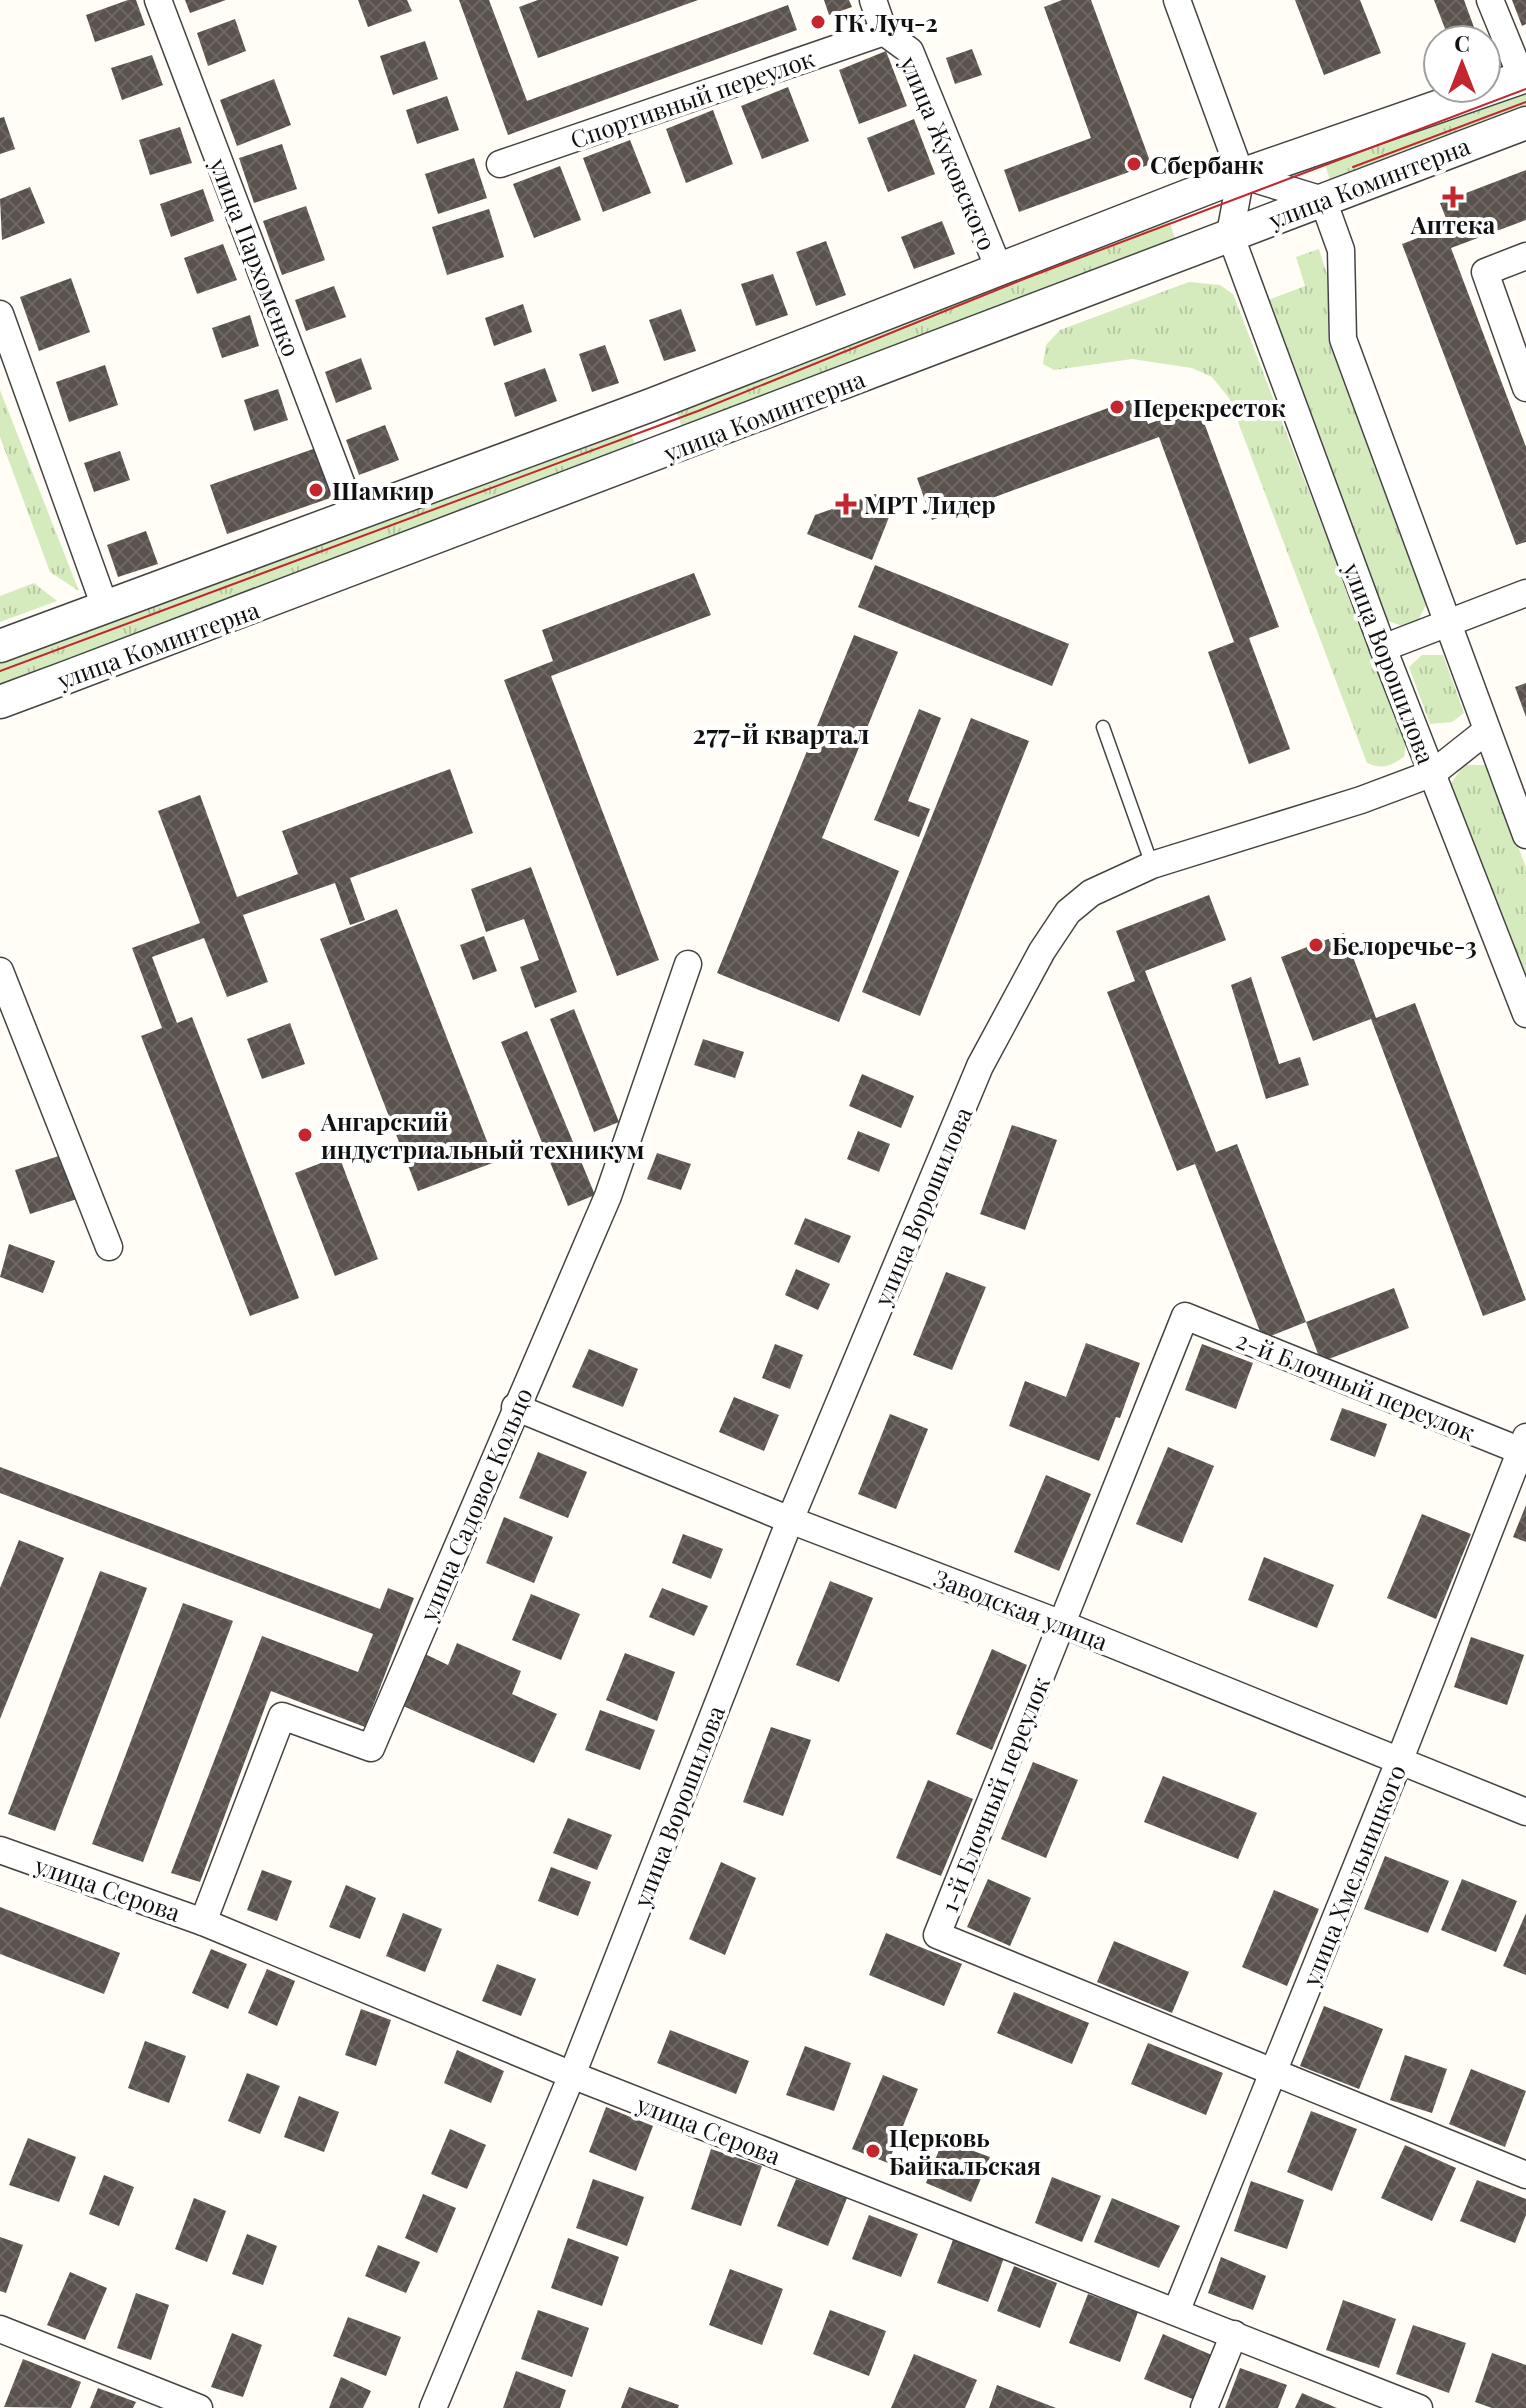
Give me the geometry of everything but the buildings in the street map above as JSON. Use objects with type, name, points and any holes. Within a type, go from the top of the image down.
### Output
[{"type":"street","name":"улица Пархоменко","points":[[158,0],[353,514]]},
{"type":"street","name":"улица Жуковского","points":[[873,0],[884,32],[910,51],[999,269]]},
{"type":"street","points":[[1177,0],[1241,175],[1230,234]]},
{"type":"street","points":[[1490,0],[1524,77]]},
{"type":"street","name":"Спортивный переулок","points":[[500,164],[884,32]]},
{"type":"street","name":"улица Коминтерна","points":[[0,646],[651,405],[1241,175],[1524,77]]},
{"type":"street","name":"улица Коминтерна","points":[[0,702],[668,452],[1526,123]]},
{"type":"street","points":[[1241,175],[1323,200],[1341,250],[1343,339],[1526,835]]},
{"type":"street","name":"улица Ворошилова","points":[[433,2408],[572,2075],[790,1520],[980,1066],[1042,951],[1068,912],[1091,893],[1152,865],[1361,800],[1433,773],[1383,648],[1230,234]]},
{"type":"street","points":[[1526,256],[1485,272],[1521,357],[1526,388]]},
{"type":"street","points":[[0,314],[105,607]]},
{"type":"street","points":[[651,405],[668,452]]},
{"type":"street","points":[[1383,648],[1526,593]]},
{"type":"street","points":[[1486,731],[1433,773],[1526,1014]]},
{"type":"street","name":"улица Садовое Кольцо","points":[[203,1922],[282,1716],[371,1748],[608,1196],[688,964]]},
{"type":"street","points":[[0,971],[9,1026],[109,1247]]},
{"type":"street","name":"2-й Блочный переулок","points":[[1185,1316],[1524,1447]]},
{"type":"street","name":"1-й Блочный переулок","points":[[1185,1316],[937,1935],[1274,2071]]},
{"type":"street","name":"Заводская улица","points":[[515,1407],[790,1520],[1062,1624],[1526,1812]]},
{"type":"street","name":"улица Хмельницкого","points":[[1176,2312],[1524,1447]]},
{"type":"street","name":"улица Серова","points":[[0,1850],[203,1922],[572,2075],[1419,2408]]},
{"type":"street","points":[[1274,2071],[1526,2175]]},
{"type":"street","points":[[0,2329],[199,2408]]},
{"type":"street","points":[[1204,2408],[1234,2334]]},
{"type":"lane","points":[[1103,727],[1152,865]]},
{"type":"green space","points":[[1526,83],[1526,112],[1332,186],[1323,159],[1470,104],[1502,104],[1502,92]]},
{"type":"green space","points":[[1168,218],[1177,244],[684,434],[675,408]]},
{"type":"green space","points":[[1319,249],[1330,284],[1328,340],[1426,605],[1413,630],[1383,619],[1268,300],[1305,286],[1296,257]]},
{"type":"green space","points":[[1189,282],[1220,285],[1233,294],[1406,744],[1404,757],[1390,765],[1382,767],[1367,763],[1229,398],[1212,377],[1192,368],[1132,359],[1054,370],[1043,364],[1046,345],[1060,330]]},
{"type":"green space","points":[[0,390],[79,591],[50,572],[0,437]]},
{"type":"green space","points":[[628,425],[637,451],[0,695],[0,662]]},
{"type":"green space","points":[[34,583],[57,601],[0,622],[0,596]]},
{"type":"green space","points":[[1422,655],[1443,655],[1464,713],[1452,722],[1430,724],[1409,667]]},
{"type":"green space","points":[[1464,765],[1486,765],[1526,867],[1526,980],[1451,783]]},
{"type":"tram line","points":[[0,671],[698,411],[1029,277],[1526,89]]},
{"type":"tram line","points":[[1353,167],[1526,102]]},
{"type":"place","name":"ГК Луч-2","points":[[818,22]]},
{"type":"place","name":"Сбербанк","points":[[1134,164]]},
{"type":"place","name":"Аптека","points":[[1453,197]]},
{"type":"place","name":"Перекресток","points":[[1117,407]]},
{"type":"place","name":"Шамкир","points":[[316,490]]},
{"type":"place","name":"МРТ Лидер","points":[[846,504]]},
{"type":"place","name":"Белоречье-3","points":[[1316,945]]},
{"type":"place","name":"Ангарский индустриальный техникум","points":[[305,1135]]},
{"type":"place","name":"Церковь Байкальская","points":[[873,2151]]},
{"type":"district","name":"277-й квартал","points":[[781,733]]}]
